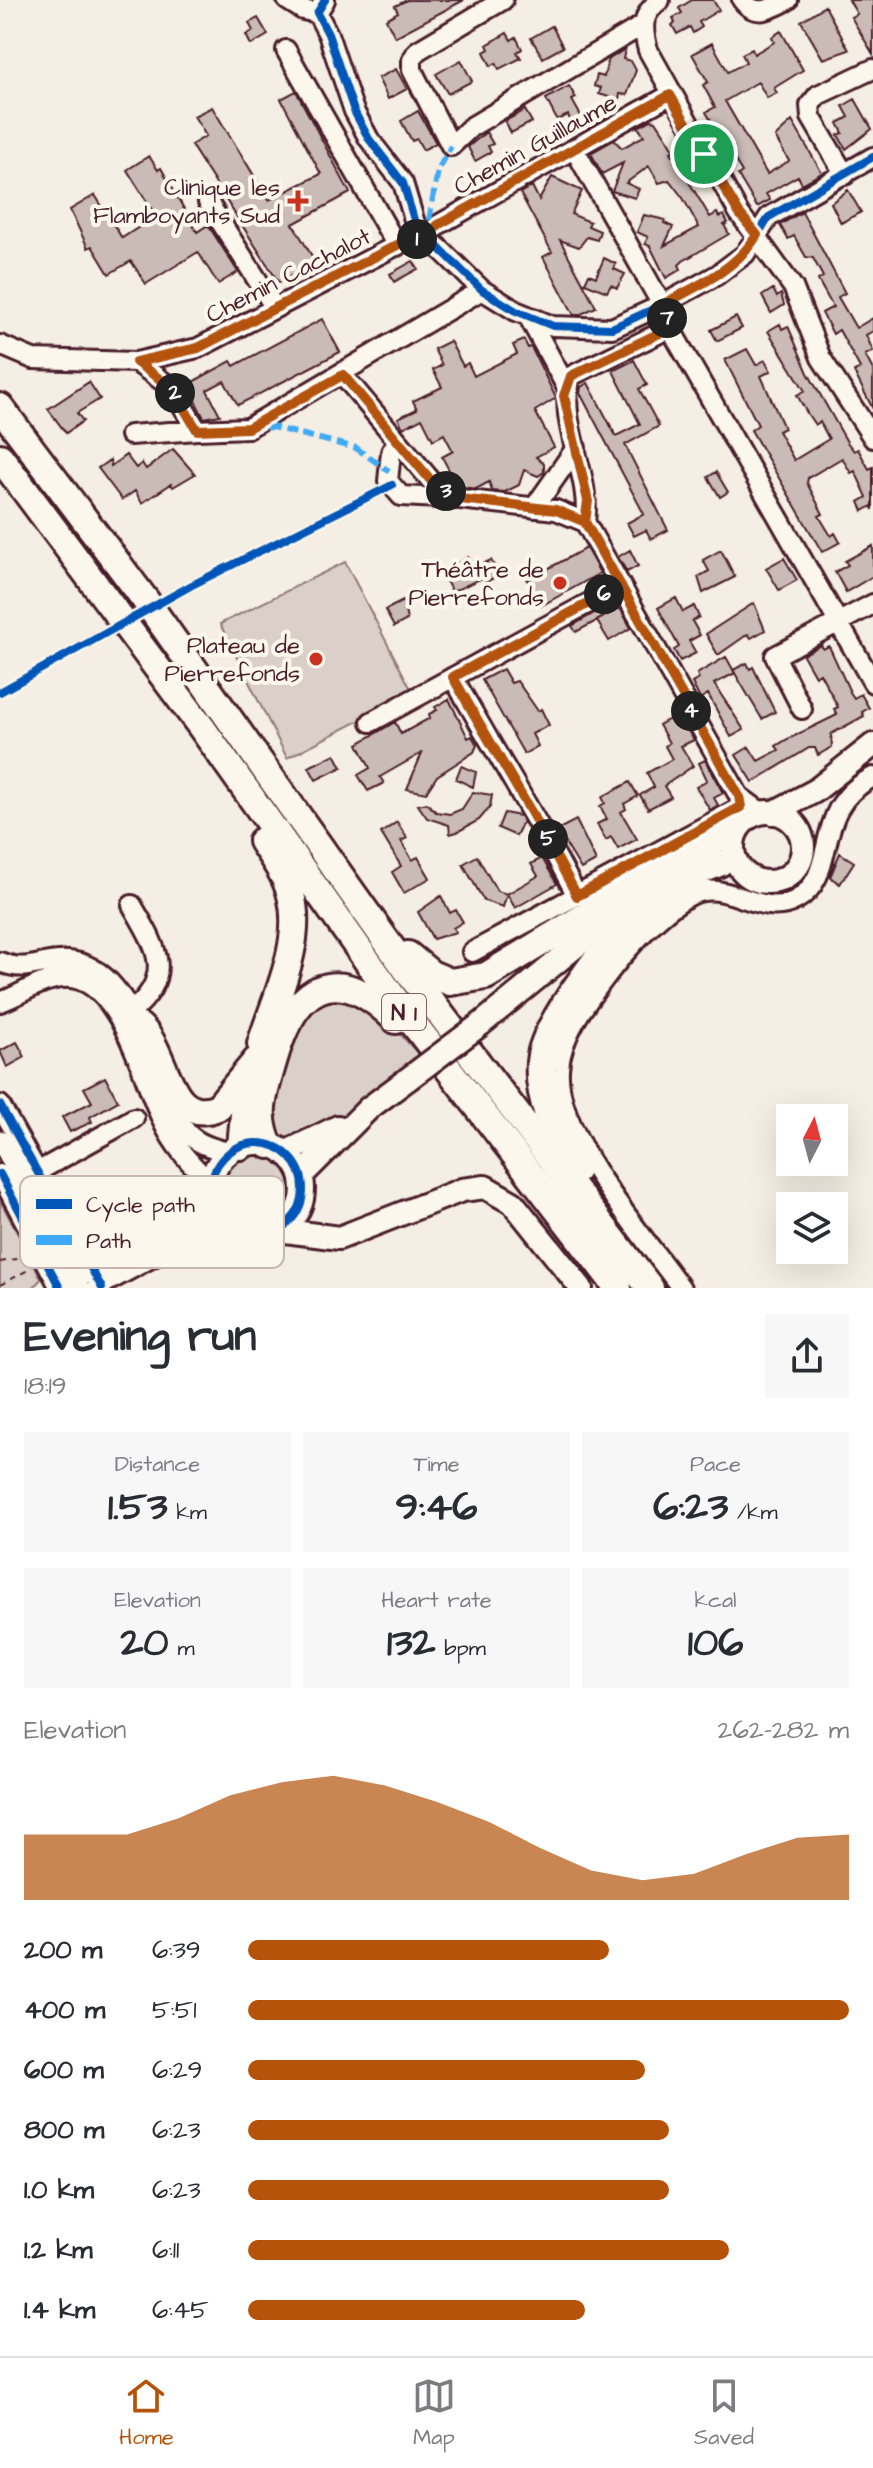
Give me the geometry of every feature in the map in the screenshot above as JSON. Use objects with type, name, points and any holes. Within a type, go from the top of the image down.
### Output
[{"type":"highway","name":"N 1","points":[[0,407],[143,597],[409,973],[650,1288]]},
{"type":"highway","name":"N 1","points":[[0,457],[202,728],[393,997],[618,1288]]},
{"type":"highway","points":[[202,728],[225,783],[280,869],[291,893],[295,916],[293,942],[246,1093],[236,1149]]},
{"type":"highway","points":[[659,1288],[565,1154],[541,1085],[541,1055],[552,1028],[579,984],[640,909],[687,875],[729,865]]},
{"type":"highway","points":[[356,896],[409,957],[431,974],[450,982],[469,982],[652,880]]},
{"type":"highway","points":[[277,1149],[260,1110],[279,1039],[294,1007],[308,994],[330,988],[356,989],[374,999],[400,1024],[606,1288]]},
{"type":"highway","points":[[136,1020],[152,1038],[174,1093],[182,1105],[194,1111],[207,1111],[228,1099],[256,1061]]},
{"type":"main road","points":[[214,1176],[216,1167],[236,1149],[305,1145],[369,1108],[481,1024],[652,880],[749,814],[831,780],[873,745]]},
{"type":"main road","points":[[652,880],[691,865],[729,865],[759,880],[783,879],[800,862],[802,838],[809,816],[831,780]]},
{"type":"main road","points":[[749,814],[786,817],[802,838]]},
{"type":"main road","points":[[729,865],[733,842],[749,814]]},
{"type":"main road","points":[[284,1226],[289,1222],[306,1178],[369,1108]]},
{"type":"main road","points":[[277,1149],[306,1178],[324,1227],[352,1234]]},
{"type":"main road","points":[[284,1231],[330,1239],[352,1234],[462,1190],[485,1187],[496,1190],[513,1203],[581,1288]]},
{"type":"street","points":[[287,0],[303,10],[321,7],[354,111],[369,139],[403,183],[418,233],[482,290],[553,326],[612,328],[662,305],[717,275],[745,254],[769,217],[873,157]]},
{"type":"street","name":"Chemin Guillaume","points":[[503,0],[417,51],[412,60],[412,70],[451,146],[471,127],[643,25]]},
{"type":"street","points":[[660,0],[646,12],[643,25],[648,50],[670,95],[739,213],[793,287],[821,358],[873,438]]},
{"type":"street","points":[[742,0],[757,11],[769,11],[788,0]]},
{"type":"street","points":[[286,50],[397,246]]},
{"type":"street","points":[[845,175],[811,117],[810,105],[818,95],[873,69]]},
{"type":"street","name":"Chemin Guillaume","points":[[426,238],[438,225],[670,95]]},
{"type":"street","points":[[575,150],[662,305],[670,328],[873,683]]},
{"type":"street","points":[[208,202],[275,308]]},
{"type":"street","name":"Chemin Cachalot","points":[[0,345],[33,359],[136,362],[198,348],[397,246],[426,238]]},
{"type":"street","points":[[130,435],[248,428],[343,375],[482,290]]},
{"type":"street","points":[[528,316],[567,388]]},
{"type":"street","points":[[472,952],[577,896],[749,814],[585,522],[588,501],[564,396],[571,376],[670,328]]},
{"type":"street","points":[[136,362],[172,388],[197,430]]},
{"type":"street","points":[[343,375],[396,443],[407,448],[433,483],[460,499]]},
{"type":"street","points":[[396,443],[391,452],[388,481],[401,496],[556,510],[585,522]]},
{"type":"street","points":[[534,508],[576,448]]},
{"type":"street","points":[[371,722],[620,586]]},
{"type":"street","points":[[802,709],[775,656],[873,604]]},
{"type":"street","points":[[453,677],[510,778],[531,806],[577,896]]},
{"type":"street","points":[[681,1288],[576,1137],[560,1090],[559,1068],[565,1043],[586,1003],[607,974],[633,945],[691,895],[720,891],[763,905],[777,905],[793,901],[806,892],[824,857],[829,823],[836,811],[873,777]]},
{"type":"street","points":[[132,905],[159,961],[156,981],[136,1020]]},
{"type":"street","points":[[0,962],[24,969],[64,961],[95,968],[110,979],[151,1046],[180,1123],[202,1146],[236,1149]]},
{"type":"street","points":[[0,1002],[64,977],[83,983],[105,997],[145,1070],[167,1132],[202,1176]]},
{"type":"street","points":[[0,1105],[39,1176]]},
{"type":"street","points":[[37,1172],[134,1118]]},
{"type":"street","points":[[0,1140],[20,1176]]},
{"type":"street","points":[[3,1186],[20,1208]]},
{"type":"street","points":[[67,1268],[80,1285]]},
{"type":"street","points":[[80,1285],[108,1268]]},
{"type":"street","points":[[80,1285],[118,1268]]},
{"type":"path","points":[[0,695],[194,587]]},
{"type":"path","points":[[0,1262],[20,1256]]},
{"type":"path","points":[[0,1285],[32,1268]]},
{"type":"shaded area","name":"Plateau de Pierrefonds","points":[[345,562],[413,693],[287,758],[220,624]]},
{"type":"shaded area","points":[[331,995],[380,1012],[421,1057],[361,1103],[312,1135],[299,1139],[286,1138],[275,1133],[266,1104],[294,1020]]},
{"type":"shaded area","points":[[257,1152],[272,1155],[285,1163],[295,1183],[293,1206],[284,1220],[284,1176],[221,1176],[235,1159]]},
{"type":"shaded area","points":[[0,1200],[20,1239],[20,1268],[35,1268],[41,1279],[33,1288],[0,1288]]},
{"type":"building","points":[[407,0],[464,0],[395,37],[386,19],[398,12],[395,6]]},
{"type":"building","points":[[692,0],[713,0],[719,10],[699,22],[702,27],[693,33],[690,27],[677,34],[672,25],[675,23],[673,18],[682,13],[679,8]]},
{"type":"building","points":[[849,0],[873,0],[873,54],[851,17],[857,14]]},
{"type":"building","points":[[825,6],[849,50],[823,59],[801,21]]},
{"type":"building","points":[[258,18],[268,35],[251,45],[246,35],[253,31],[249,23]]},
{"type":"building","points":[[552,26],[563,47],[543,58],[531,38]]},
{"type":"building","points":[[781,31],[803,70],[774,88],[777,93],[767,98],[758,82],[725,101],[767,174],[789,161],[775,137],[792,121],[822,173],[802,184],[798,176],[766,194],[770,200],[757,207],[738,175],[742,172],[706,112],[715,107],[703,85],[708,82],[692,54],[712,43],[728,72],[746,62],[742,54],[752,49],[754,54],[774,42],[772,37]]},
{"type":"building","points":[[507,33],[511,40],[516,37],[522,49],[517,52],[521,58],[499,69],[496,63],[491,66],[484,52],[489,49],[487,45]]},
{"type":"building","points":[[625,49],[623,59],[631,61],[636,70],[627,95],[620,94],[619,100],[599,94],[601,88],[594,86],[597,75],[604,77],[608,60]]},
{"type":"building","points":[[461,60],[472,81],[448,94],[436,74]]},
{"type":"building","points":[[396,69],[407,89],[388,99],[378,78]]},
{"type":"building","points":[[569,86],[576,98],[572,100],[582,118],[572,124],[568,115],[557,120],[546,99]]},
{"type":"building","points":[[296,91],[350,193],[293,224],[316,263],[279,283],[191,145],[206,136],[194,116],[212,107],[269,200],[321,174],[281,99]]},
{"type":"building","points":[[855,99],[872,129],[846,149],[838,135],[843,133],[838,123],[849,117],[843,106]]},
{"type":"building","points":[[525,110],[532,122],[511,133],[505,121]]},
{"type":"building","points":[[418,111],[436,143],[423,150],[417,139],[412,141],[401,121]]},
{"type":"building","points":[[651,120],[656,121],[669,141],[674,150],[671,152],[710,217],[717,213],[719,217],[724,215],[728,223],[724,225],[729,234],[683,261],[679,265],[681,269],[666,278],[650,246],[645,244],[648,237],[637,232],[644,215],[665,220],[664,223],[673,227],[664,246],[699,227],[683,198],[669,180],[659,183],[649,166],[626,183],[639,189],[635,198],[612,191],[623,163],[602,174],[591,153],[614,140],[622,148],[644,136],[638,127]]},
{"type":"building","points":[[486,132],[493,144],[488,146],[491,152],[475,161],[468,147]]},
{"type":"building","points":[[149,156],[158,170],[161,168],[197,232],[208,225],[238,272],[218,284],[198,252],[146,284],[131,261],[109,274],[92,246],[88,248],[70,210],[95,195],[122,238],[156,216],[127,170]]},
{"type":"building","points":[[552,177],[582,191],[571,214],[590,222],[588,226],[600,231],[597,240],[587,237],[579,247],[560,240],[596,307],[579,315],[574,315],[543,257],[552,252],[520,193],[532,186],[539,200]]},
{"type":"building","points":[[848,190],[861,212],[841,223],[831,203]]},
{"type":"building","points":[[802,212],[845,293],[838,297],[856,328],[873,318],[873,331],[866,335],[873,351],[865,355],[873,370],[873,409],[854,372],[860,368],[839,330],[833,334],[822,313],[833,307],[818,280],[823,277],[813,258],[806,257],[794,236],[788,239],[780,225]]},
{"type":"building","points":[[604,258],[616,264],[614,269],[625,274],[617,288],[611,285],[607,292],[585,283],[589,274],[596,277]]},
{"type":"building","points":[[413,261],[418,269],[394,282],[390,274]]},
{"type":"building","points":[[773,289],[777,297],[781,294],[784,305],[771,313],[762,296]]},
{"type":"building","points":[[736,317],[742,328],[717,341],[711,330]]},
{"type":"building","points":[[322,319],[340,352],[238,405],[224,381],[207,390],[220,415],[204,418],[187,385],[231,361],[234,366]]},
{"type":"building","points":[[780,324],[782,329],[788,326],[808,373],[847,442],[854,451],[858,449],[869,469],[873,467],[873,510],[872,506],[863,511],[859,502],[867,497],[855,471],[851,473],[842,458],[808,478],[807,483],[823,514],[819,516],[831,536],[835,533],[840,542],[822,552],[751,430],[758,425],[725,360],[747,349],[756,365],[765,360],[771,371],[761,376],[784,428],[778,431],[794,460],[829,439],[820,422],[815,425],[807,413],[797,395],[805,391],[768,331]]},
{"type":"building","points":[[524,340],[528,348],[531,347],[556,398],[535,411],[554,447],[536,457],[544,464],[544,472],[538,476],[524,470],[519,485],[505,492],[492,491],[489,482],[476,489],[464,487],[456,483],[442,457],[453,451],[444,434],[433,440],[422,418],[403,428],[398,418],[417,409],[413,401],[442,387],[433,370],[442,365],[434,349],[450,341],[463,366],[468,363],[474,376],[517,354],[513,345]]},
{"type":"building","points":[[634,360],[647,385],[639,389],[659,426],[625,445],[668,530],[651,539],[646,530],[634,536],[627,523],[644,514],[580,393],[581,387],[588,383],[616,436],[640,424],[613,371]]},
{"type":"building","points":[[89,382],[100,399],[77,413],[83,421],[66,433],[48,409]]},
{"type":"building","points":[[173,449],[195,474],[173,487],[171,484],[142,503],[135,491],[122,500],[98,468],[110,460],[111,466],[126,455],[136,468],[142,463],[146,469]]},
{"type":"building","points":[[716,472],[728,492],[720,497],[708,477]]},
{"type":"building","points":[[873,546],[873,576],[846,592],[835,572],[848,565],[845,561]]},
{"type":"building","points":[[586,548],[600,573],[541,606],[527,580]]},
{"type":"building","points":[[630,550],[638,566],[627,572],[618,557]]},
{"type":"building","points":[[721,550],[735,577],[703,593],[698,577],[709,571],[703,560]]},
{"type":"building","points":[[468,557],[474,568],[491,560],[499,575],[486,582],[484,577],[452,592],[441,572]]},
{"type":"building","points":[[784,558],[797,580],[779,590],[766,568]]},
{"type":"building","points":[[676,598],[683,612],[694,606],[699,617],[692,621],[700,635],[689,641],[696,653],[680,661],[674,650],[679,647],[658,608]]},
{"type":"building","points":[[403,601],[407,620],[394,627],[385,610]]},
{"type":"building","points":[[754,603],[765,630],[751,638],[748,634],[718,655],[706,634]]},
{"type":"building","points":[[620,608],[631,628],[609,641],[597,621]]},
{"type":"building","points":[[598,611],[602,618],[576,632],[572,626]]},
{"type":"building","points":[[821,645],[823,649],[829,646],[854,698],[861,694],[869,708],[862,712],[864,716],[831,734],[832,747],[818,755],[815,748],[809,748],[753,782],[736,755],[749,747],[758,761],[779,750],[776,746],[786,740],[837,715],[834,709],[838,707],[820,673],[815,676],[803,655]]},
{"type":"building","points":[[726,657],[735,673],[714,684],[744,730],[731,737],[708,694],[700,699],[692,683],[699,679],[697,674]]},
{"type":"building","points":[[747,663],[750,669],[753,667],[775,712],[762,719],[733,670]]},
{"type":"building","points":[[503,669],[511,683],[517,681],[538,711],[541,709],[549,725],[532,734],[538,746],[524,754],[482,680]]},
{"type":"building","points":[[449,699],[468,738],[472,736],[477,745],[474,752],[437,776],[426,793],[407,789],[422,753],[380,777],[384,783],[368,791],[358,775],[370,768],[358,744],[395,722],[401,734],[430,718],[429,714],[437,710],[435,707]]},
{"type":"building","points":[[677,715],[694,740],[681,746],[693,766],[664,786],[671,797],[648,809],[640,795],[654,787],[647,773],[672,759],[665,746],[669,743],[659,725]]},
{"type":"building","points":[[335,754],[342,767],[316,780],[309,767]]},
{"type":"building","points":[[705,760],[723,793],[714,798],[718,805],[710,810],[696,787],[707,780],[699,763]]},
{"type":"building","points":[[461,766],[476,772],[473,787],[456,779]]},
{"type":"building","points":[[630,782],[638,796],[624,804],[626,809],[621,812],[637,839],[618,849],[611,837],[606,840],[597,824],[607,819],[600,806],[605,803],[602,797]]},
{"type":"building","points":[[473,792],[492,795],[490,807],[479,820],[450,834],[449,825],[427,818],[418,805],[427,803],[436,812],[450,814],[462,809]]},
{"type":"building","points":[[504,813],[520,816],[523,821],[516,836],[498,828]]},
{"type":"building","points":[[576,820],[596,861],[581,869],[557,830]]},
{"type":"building","points":[[397,822],[407,838],[401,841],[412,860],[418,857],[430,878],[404,893],[392,872],[401,866],[381,833]]},
{"type":"building","points":[[840,853],[854,862],[840,884],[830,877]]},
{"type":"building","points":[[477,856],[497,891],[507,894],[503,907],[484,901],[463,864]]},
{"type":"building","points":[[542,858],[557,884],[515,908],[507,894],[538,876],[531,864]]},
{"type":"building","points":[[441,896],[450,913],[456,910],[463,922],[453,928],[456,932],[433,939],[418,912]]},
{"type":"building","points":[[17,1042],[25,1057],[7,1067],[0,1051]]},
{"type":"building","points":[[105,1077],[118,1101],[90,1117],[92,1122],[70,1132],[62,1117],[92,1102],[84,1088]]},
{"type":"marked path","points":[[426,238],[438,170],[451,146]]},
{"type":"marked path","points":[[248,428],[272,427],[356,448],[389,471]]},
{"type":"cycle path","points":[[325,0],[317,13],[328,34],[354,111],[369,139],[403,183],[418,233],[438,247],[482,290],[516,311],[553,326],[612,328],[662,305],[717,275],[745,254],[769,217],[873,157]]},
{"type":"cycle path","points":[[0,692],[192,585],[392,485]]},
{"type":"cycle path","points":[[0,1105],[40,1176]]},
{"type":"cycle path","points":[[214,1176],[219,1164],[232,1151],[248,1144],[266,1144],[282,1151],[295,1164],[303,1189]]},
{"type":"cycle path","points":[[0,1174],[20,1212]]},
{"type":"cycle path","points":[[284,1225],[295,1214],[303,1189]]},
{"type":"cycle path","points":[[49,1268],[60,1288]]},
{"type":"cycle path","points":[[91,1268],[102,1288]]},
{"type":"place","name":"Clinique les Flamboyants Sud","points":[[298,201]]},
{"type":"place","name":"Théâtre de Pierrefonds","points":[[560,583]]},
{"type":"place","name":"Plateau de Pierrefonds","points":[[316,659]]},
{"type":"route","points":[[704,154],[670,95],[438,225],[426,238],[407,240],[198,348],[136,362],[172,388],[197,430],[212,431],[248,428],[343,375],[396,443],[407,448],[433,483],[460,499],[556,510],[585,522],[739,796],[741,807],[577,896],[531,806],[510,778],[453,677],[620,586],[585,522],[588,501],[564,396],[571,376],[670,328],[662,305],[717,275],[745,254],[757,235],[739,213],[704,154]]}]
